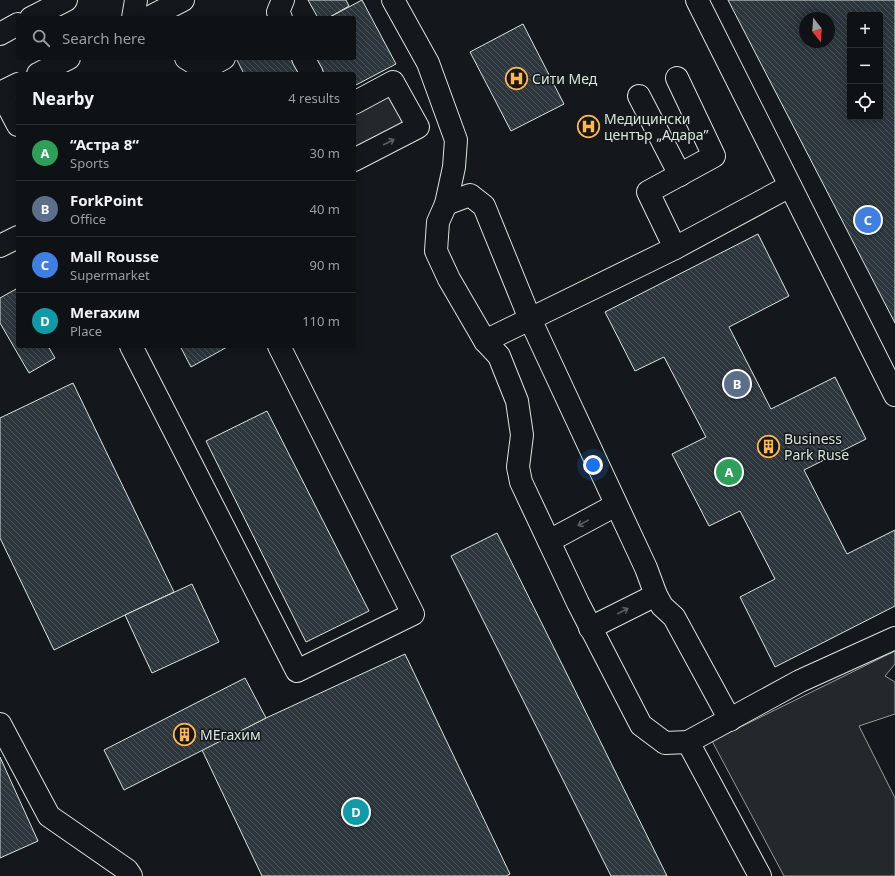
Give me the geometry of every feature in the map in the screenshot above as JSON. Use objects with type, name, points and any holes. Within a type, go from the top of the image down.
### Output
[{"type":"street","points":[[35,16],[66,0]]},
{"type":"street","points":[[134,16],[136,0]]},
{"type":"street","points":[[152,16],[183,0]]},
{"type":"street","points":[[280,16],[278,12],[283,0]]},
{"type":"street","points":[[393,0],[428,63],[456,140],[454,167],[446,204],[438,222],[436,251],[449,279],[485,341],[499,356],[517,401],[522,435],[518,467],[521,482],[590,628],[641,725],[665,743],[688,742],[800,681],[895,638]]},
{"type":"street","points":[[696,0],[895,395]]},
{"type":"street","points":[[0,34],[16,25]]},
{"type":"street","points":[[42,72],[66,60]]},
{"type":"street","points":[[199,67],[218,60]]},
{"type":"street","points":[[304,60],[311,72]]},
{"type":"street","points":[[675,248],[648,192],[714,156],[677,78]]},
{"type":"street","points":[[356,102],[393,82],[418,127],[356,159]]},
{"type":"street","points":[[6,90],[16,119]]},
{"type":"street","points":[[640,96],[680,175]]},
{"type":"street","points":[[485,341],[675,248],[790,186]]},
{"type":"street","points":[[446,204],[470,195],[484,206],[530,319],[646,568],[656,595],[662,606],[674,616],[730,720]]},
{"type":"street","points":[[0,246],[16,238]]},
{"type":"street","points":[[132,348],[296,671],[413,614],[281,348]]},
{"type":"street","points":[[549,541],[616,505]]},
{"type":"street","points":[[590,628],[656,595]]},
{"type":"street","points":[[0,724],[49,816],[127,870],[131,876]]},
{"type":"street","points":[[688,742],[760,876]]},
{"type":"shaded area","points":[[400,76],[426,130],[356,164],[356,97]]},
{"type":"shaded area","points":[[895,651],[895,664],[885,676],[895,682],[895,714],[859,726],[895,798],[895,876],[784,876],[712,741]]},
{"type":"building","points":[[308,0],[346,0],[349,6],[332,16],[317,16]]},
{"type":"building","points":[[362,0],[396,64],[356,85],[356,72],[243,72],[237,60],[356,60],[356,16],[332,16]]},
{"type":"building","points":[[728,0],[895,0],[895,323]]},
{"type":"building","name":"Сити Мед","points":[[523,24],[564,104],[511,131],[470,52]]},
{"type":"building","name":"Business Park Ruse","points":[[758,234],[789,296],[729,327],[771,409],[835,377],[866,439],[804,470],[847,554],[895,530],[895,606],[775,667],[740,597],[775,579],[740,511],[709,526],[672,454],[706,437],[664,357],[635,371],[605,312]]},
{"type":"building","points":[[16,289],[16,348],[49,348],[55,358],[29,373],[0,323],[0,298]]},
{"type":"building","points":[[181,348],[225,348],[191,367]]},
{"type":"building","points":[[73,383],[174,592],[54,650],[0,538],[0,418]]},
{"type":"building","points":[[267,411],[369,611],[306,642],[206,441]]},
{"type":"building","points":[[497,533],[667,876],[611,876],[451,556]]},
{"type":"building","points":[[192,584],[219,642],[152,673],[125,615]]},
{"type":"building","name":"МЕгахим","points":[[405,654],[510,874],[506,876],[262,876],[202,750],[266,718]]},
{"type":"building","name":"МЕгахим","points":[[245,678],[266,718],[124,790],[104,750]]},
{"type":"building","points":[[0,757],[38,841],[0,858]]},
{"type":"place","name":"Сити Мед","points":[[517,78]]},
{"type":"place","name":"Медицински център „Адара”","points":[[589,126]]},
{"type":"place","name":"Mall Rousse","points":[[868,220]]},
{"type":"place","name":"ForkPoint","points":[[737,384]]},
{"type":"place","name":"Business Park Ruse","points":[[769,446]]},
{"type":"place","name":"“Астра 8“","points":[[729,472]]},
{"type":"place","name":"МЕгахим","points":[[185,734]]},
{"type":"place","name":"Мегахим","points":[[356,812]]}]
